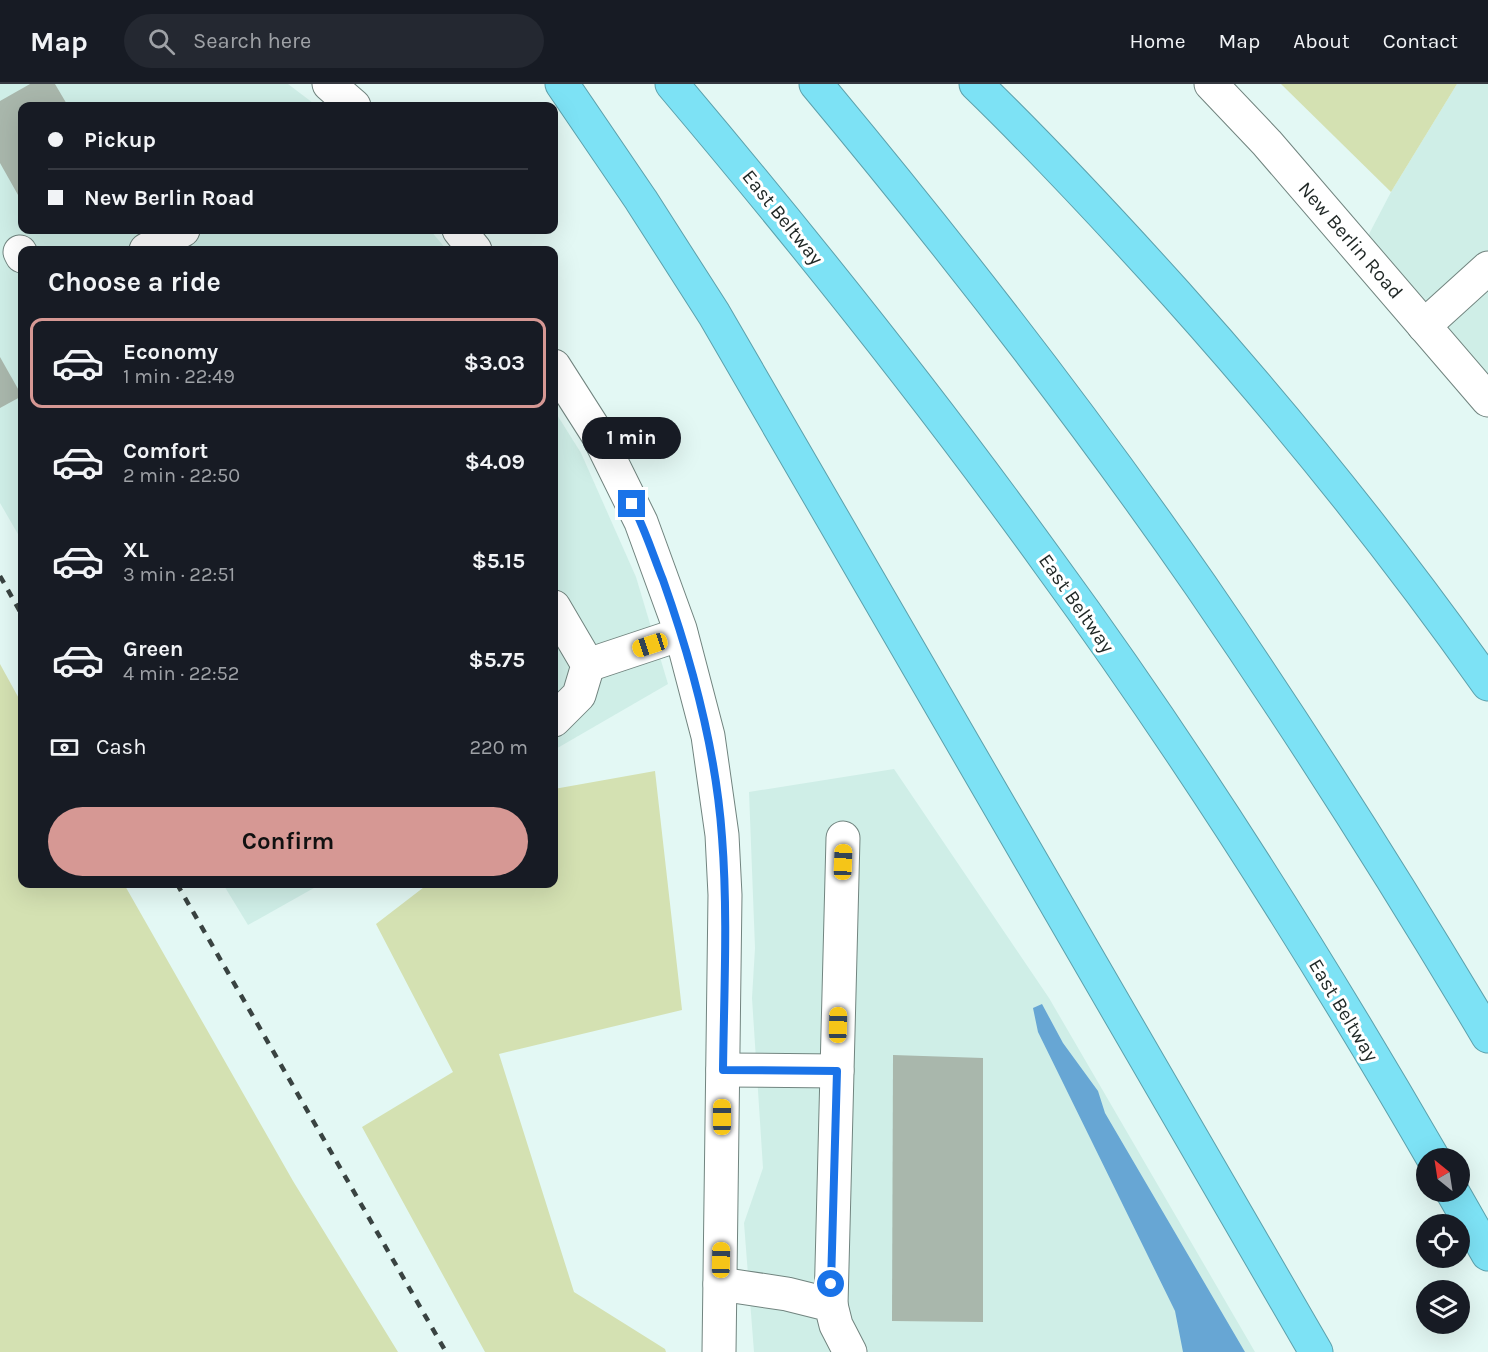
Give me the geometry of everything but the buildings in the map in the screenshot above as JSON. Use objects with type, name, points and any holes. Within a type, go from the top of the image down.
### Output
[{"type":"highway","points":[[562,84],[641,200],[714,314],[1316,1352]]},
{"type":"highway","name":"East Beltway","points":[[672,84],[867,322],[1050,564],[1163,727],[1260,874],[1427,1148]]},
{"type":"highway","points":[[816,84],[1010,326],[1200,585],[1364,831],[1488,1036]]},
{"type":"highway","points":[[976,84],[1034,141],[1117,230],[1252,381],[1319,460],[1381,539],[1488,684]]},
{"type":"highway","points":[[1458,1202],[1488,1254]]},
{"type":"street","points":[[329,84],[349,102]]},
{"type":"street","name":"New Berlin Road","points":[[1211,84],[1267,143],[1488,400]]},
{"type":"street","points":[[153,246],[176,234]]},
{"type":"street","points":[[462,234],[472,246]]},
{"type":"street","points":[[1424,326],[1488,268]]},
{"type":"street","points":[[558,372],[598,435],[641,522],[681,634],[708,736],[722,835],[725,895],[720,1352]]},
{"type":"street","points":[[558,614],[588,665],[579,695],[558,716]]},
{"type":"street","points":[[588,665],[681,634]]},
{"type":"street","points":[[843,838],[831,1305],[836,1325],[850,1352]]},
{"type":"street","points":[[723,1070],[837,1071]]},
{"type":"street","points":[[720,1284],[788,1294],[831,1305]]},
{"type":"shaded area","points":[[0,84],[288,84],[312,102],[18,102],[18,234],[433,234],[444,246],[18,246],[18,534],[0,503]]},
{"type":"shaded area","points":[[1457,84],[1488,84],[1488,376],[1368,236],[1391,192]]},
{"type":"shaded area","points":[[558,416],[581,453],[636,577],[668,684],[558,748]]},
{"type":"shaded area","points":[[894,769],[1049,998],[1255,1352],[754,1352],[744,1223],[763,1168],[752,998],[755,948],[749,792]]},
{"type":"shaded area","points":[[225,888],[314,888],[248,925]]},
{"type":"green space","points":[[1281,84],[1457,84],[1391,192]]},
{"type":"green space","points":[[0,664],[18,697],[18,888],[126,888],[293,1181],[398,1352],[0,1352]]},
{"type":"green space","points":[[655,771],[682,1010],[499,1054],[574,1292],[665,1349],[666,1352],[485,1352],[362,1127],[453,1072],[376,924],[423,888],[558,888],[558,788]]},
{"type":"water","points":[[1042,1004],[1063,1043],[1098,1091],[1105,1113],[1245,1352],[1183,1352],[1175,1311],[1038,1032],[1033,1008]]},
{"type":"railway","points":[[0,576],[18,608]]},
{"type":"railway","points":[[179,888],[446,1352]]},
{"type":"route","points":[[632,504],[641,522],[680,629],[708,736],[722,835],[725,895],[723,1070],[837,1071],[831,1284]]}]
